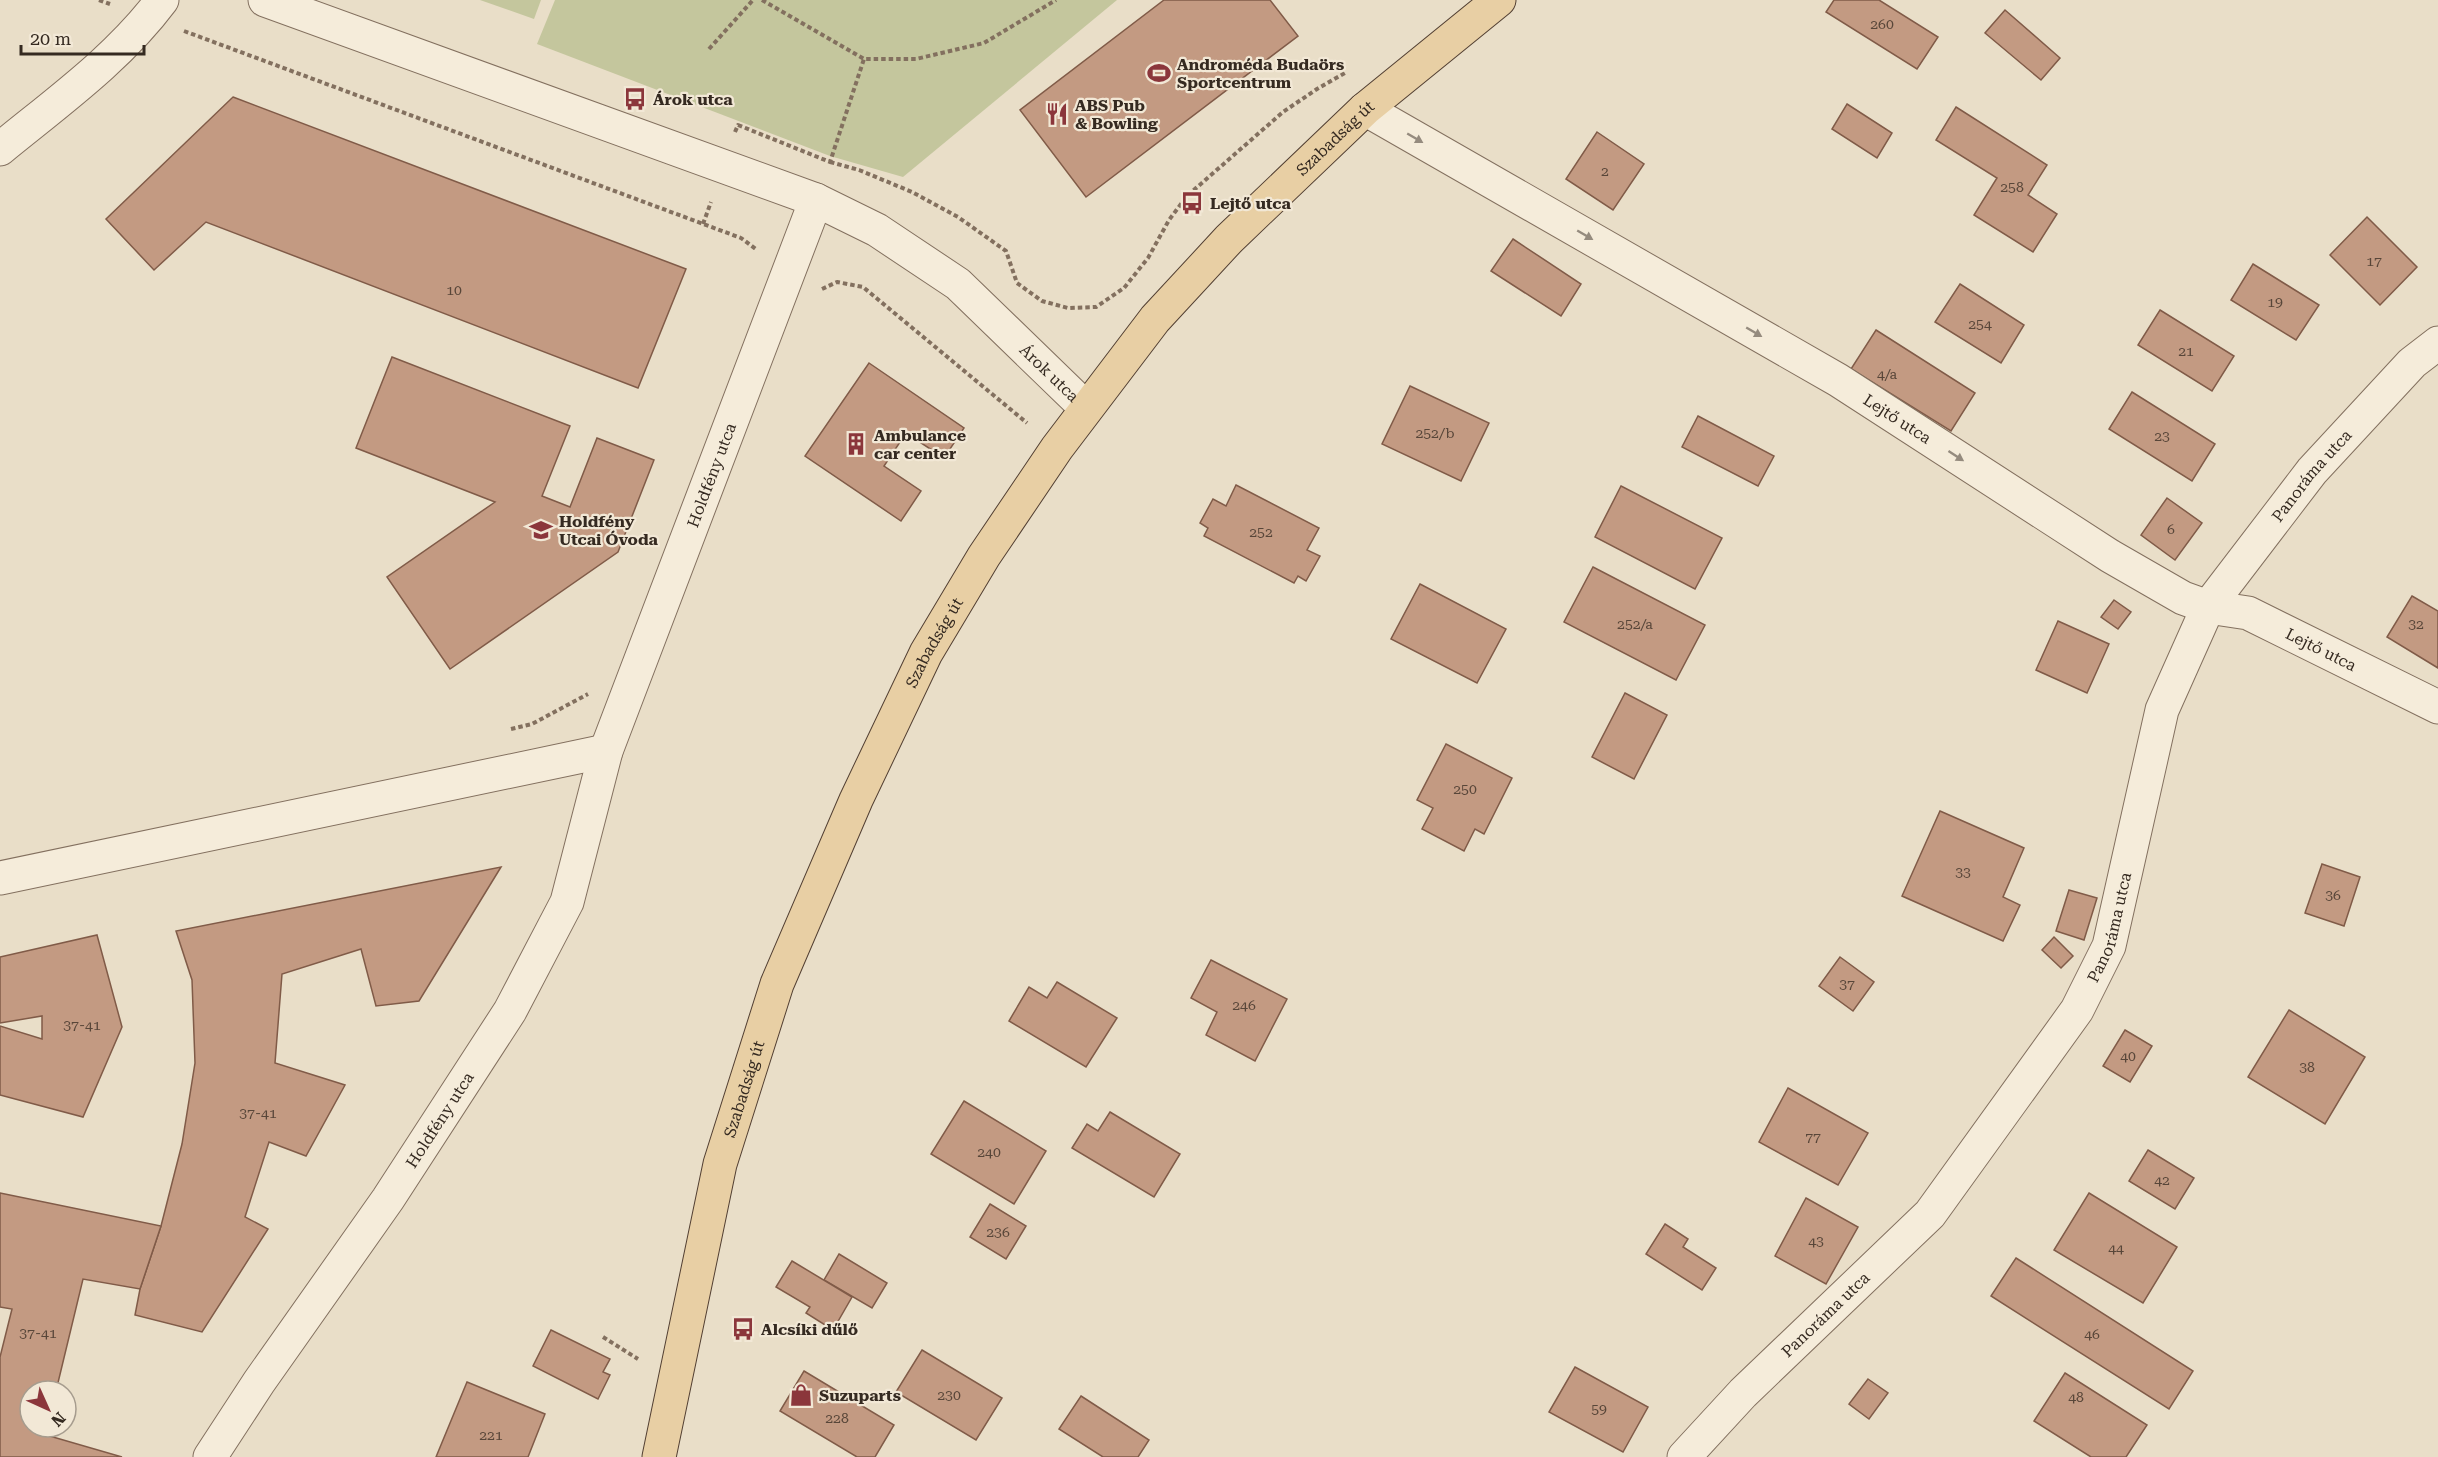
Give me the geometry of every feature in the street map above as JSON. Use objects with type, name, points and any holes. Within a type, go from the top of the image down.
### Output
[{"type":"main road","name":"Szabadság út","points":[[660,1457],[720,1164],[777,984],[856,800],[926,653],[984,556],[1057,448],[1155,319],[1221,247],[1365,109],[1499,0]]},
{"type":"street","name":"Árok utca","points":[[265,0],[724,165],[816,200],[877,230],[958,284],[1086,408]]},
{"type":"street","points":[[0,149],[111,57],[155,9]]},
{"type":"street","name":"Lejtő utca","points":[[1365,109],[1838,380],[2110,556],[2183,598],[2208,607],[2248,613],[2438,707]]},
{"type":"street","name":"Holdfény utca","points":[[210,1457],[259,1382],[388,1199],[510,1011],[567,902],[606,751],[816,200]]},
{"type":"street","name":"Panoráma utca","points":[[1684,1457],[1743,1393],[1930,1214],[2077,1010],[2109,946],[2162,710],[2208,607],[2312,471],[2412,363],[2438,343]]},
{"type":"street","points":[[0,878],[606,751]]},
{"type":"path","points":[[99,0],[155,9],[741,238],[815,293],[837,282],[863,287],[1057,448]]},
{"type":"path","points":[[709,49],[753,0]]},
{"type":"path","points":[[762,0],[864,59],[916,59],[984,43],[1056,0]]},
{"type":"path","points":[[830,162],[864,59]]},
{"type":"path","points":[[703,224],[738,125],[830,162],[860,170],[912,192],[958,217],[1006,251],[1017,283],[1042,301],[1068,308],[1096,307],[1124,288],[1148,258],[1168,220],[1187,196],[1283,112],[1317,89],[1353,69]]},
{"type":"path","points":[[509,729],[532,724],[585,694],[627,696]]},
{"type":"path","points":[[603,1337],[638,1359]]},
{"type":"green space","points":[[480,0],[541,0],[534,19]]},
{"type":"green space","points":[[555,0],[1117,0],[903,177],[830,156],[537,44]]},
{"type":"building","name":"Androméda Budaörs Sportcentrum","points":[[1164,0],[1270,0],[1298,36],[1086,197],[1020,110]]},
{"type":"building","points":[[1834,0],[1879,0],[1938,37],[1917,69],[1826,12]]},
{"type":"building","points":[[2005,10],[2060,58],[2041,80],[1985,33]]},
{"type":"building","points":[[233,97],[686,269],[638,388],[206,222],[154,270],[106,219]]},
{"type":"building","points":[[1847,104],[1892,133],[1877,158],[1832,129]]},
{"type":"building","points":[[1956,107],[2047,165],[2028,195],[2057,214],[2033,252],[1974,215],[1997,178],[1936,140]]},
{"type":"building","points":[[1597,132],[1644,164],[1613,210],[1566,179]]},
{"type":"building","points":[[2367,217],[2417,267],[2380,305],[2330,255]]},
{"type":"building","points":[[1513,239],[1581,284],[1561,316],[1491,271]]},
{"type":"building","points":[[2253,264],[2319,305],[2296,340],[2231,300]]},
{"type":"building","points":[[1960,284],[2024,325],[2001,363],[1935,322]]},
{"type":"building","points":[[2160,310],[2234,356],[2212,391],[2138,345]]},
{"type":"building","points":[[1876,330],[1975,393],[1951,431],[1851,369]]},
{"type":"building","name":"Holdfény Utcai Óvoda","points":[[392,357],[570,426],[542,496],[570,507],[597,438],[654,460],[618,552],[450,669],[387,577],[495,502],[356,448]]},
{"type":"building","name":"Ambulance car center","points":[[869,363],[964,428],[944,458],[906,433],[884,466],[921,491],[901,521],[805,456]]},
{"type":"building","points":[[1410,386],[1489,423],[1461,481],[1382,444]]},
{"type":"building","points":[[2132,392],[2215,444],[2192,481],[2109,429]]},
{"type":"building","points":[[1698,416],[1774,456],[1758,486],[1682,447]]},
{"type":"building","points":[[1236,485],[1319,528],[1307,550],[1320,556],[1306,581],[1298,576],[1294,583],[1204,536],[1208,528],[1200,523],[1213,499],[1226,506]]},
{"type":"building","points":[[1621,486],[1722,538],[1695,589],[1595,537]]},
{"type":"building","points":[[2167,498],[2202,523],[2175,560],[2141,535]]},
{"type":"building","points":[[1593,567],[1705,625],[1676,680],[1564,622]]},
{"type":"building","points":[[1420,584],[1506,629],[1477,683],[1391,639]]},
{"type":"building","points":[[2412,596],[2438,611],[2438,668],[2387,637]]},
{"type":"building","points":[[2114,600],[2131,612],[2118,629],[2101,617]]},
{"type":"building","points":[[2058,621],[2109,644],[2087,693],[2036,670]]},
{"type":"building","points":[[1625,693],[1667,715],[1634,779],[1592,757]]},
{"type":"building","points":[[1446,744],[1512,778],[1484,834],[1475,829],[1464,851],[1422,829],[1433,808],[1417,800]]},
{"type":"building","points":[[1940,811],[2024,848],[2003,897],[2020,905],[2003,941],[1902,896]]},
{"type":"building","points":[[2322,864],[2360,877],[2344,926],[2305,913]]},
{"type":"building","points":[[501,867],[419,1001],[376,1006],[361,949],[282,974],[275,1063],[345,1085],[306,1156],[269,1142],[245,1217],[268,1229],[202,1332],[135,1315],[140,1289],[161,1226],[182,1144],[195,1063],[192,980],[176,931]]},
{"type":"building","points":[[2069,890],[2097,898],[2084,940],[2056,931]]},
{"type":"building","points":[[97,935],[122,1027],[83,1117],[0,1095],[0,1026],[42,1039],[42,1016],[0,1023],[0,957]]},
{"type":"building","points":[[2054,937],[2073,956],[2061,968],[2042,950]]},
{"type":"building","points":[[1840,957],[1874,982],[1853,1011],[1819,986]]},
{"type":"building","points":[[1211,960],[1287,999],[1255,1061],[1206,1035],[1217,1012],[1191,998]]},
{"type":"building","points":[[1057,982],[1117,1018],[1086,1067],[1009,1021],[1029,987],[1047,998]]},
{"type":"building","points":[[2289,1010],[2365,1057],[2325,1124],[2248,1077]]},
{"type":"building","points":[[2125,1030],[2152,1046],[2130,1082],[2103,1066]]},
{"type":"building","points":[[1788,1088],[1868,1133],[1838,1185],[1759,1142]]},
{"type":"building","points":[[964,1101],[1046,1151],[1014,1204],[931,1154]]},
{"type":"building","points":[[1110,1112],[1180,1154],[1154,1197],[1072,1148],[1087,1124],[1098,1131]]},
{"type":"building","points":[[2148,1150],[2194,1178],[2175,1209],[2129,1181]]},
{"type":"building","points":[[0,1193],[161,1226],[140,1289],[83,1279],[59,1379],[18,1379],[18,1439],[60,1439],[122,1457],[0,1457],[0,1357],[12,1309],[0,1307]]},
{"type":"building","points":[[2089,1193],[2177,1247],[2143,1303],[2054,1250]]},
{"type":"building","points":[[1806,1198],[1858,1227],[1826,1284],[1775,1256]]},
{"type":"building","points":[[990,1204],[1026,1226],[1006,1259],[970,1237]]},
{"type":"building","points":[[1665,1224],[1688,1239],[1683,1247],[1716,1268],[1702,1290],[1646,1254]]},
{"type":"building","points":[[839,1254],[887,1283],[872,1308],[824,1280]]},
{"type":"building","points":[[2016,1258],[2193,1371],[2169,1409],[1991,1296]]},
{"type":"building","points":[[792,1261],[852,1297],[833,1330],[806,1313],[810,1307],[776,1287]]},
{"type":"building","points":[[551,1330],[610,1359],[603,1372],[610,1375],[598,1399],[533,1366]]},
{"type":"building","points":[[922,1350],[1002,1398],[976,1440],[896,1392]]},
{"type":"building","points":[[1575,1367],[1648,1407],[1623,1452],[1549,1412]]},
{"type":"building","points":[[804,1371],[894,1425],[875,1457],[857,1457],[780,1411]]},
{"type":"building","points":[[2065,1373],[2147,1425],[2126,1457],[2091,1457],[2034,1421]]},
{"type":"building","points":[[1868,1379],[1888,1393],[1869,1419],[1849,1404]]},
{"type":"building","points":[[467,1382],[545,1414],[528,1457],[436,1457]]},
{"type":"building","points":[[1081,1396],[1149,1440],[1138,1457],[1103,1457],[1059,1429]]},
{"type":"place","name":"Androméda Budaörs Sportcentrum","points":[[1159,73]]},
{"type":"place","name":"Árok utca","points":[[635,99]]},
{"type":"place","name":"ABS Pub & Bowling","points":[[1057,114]]},
{"type":"place","name":"Lejtő utca","points":[[1192,203]]},
{"type":"place","name":"Ambulance car center","points":[[856,444]]},
{"type":"place","name":"Holdfény Utcai Óvoda","points":[[541,530]]},
{"type":"place","name":"Alcsíki dűlő","points":[[743,1329]]},
{"type":"place","name":"Suzuparts","points":[[801,1395]]}]
